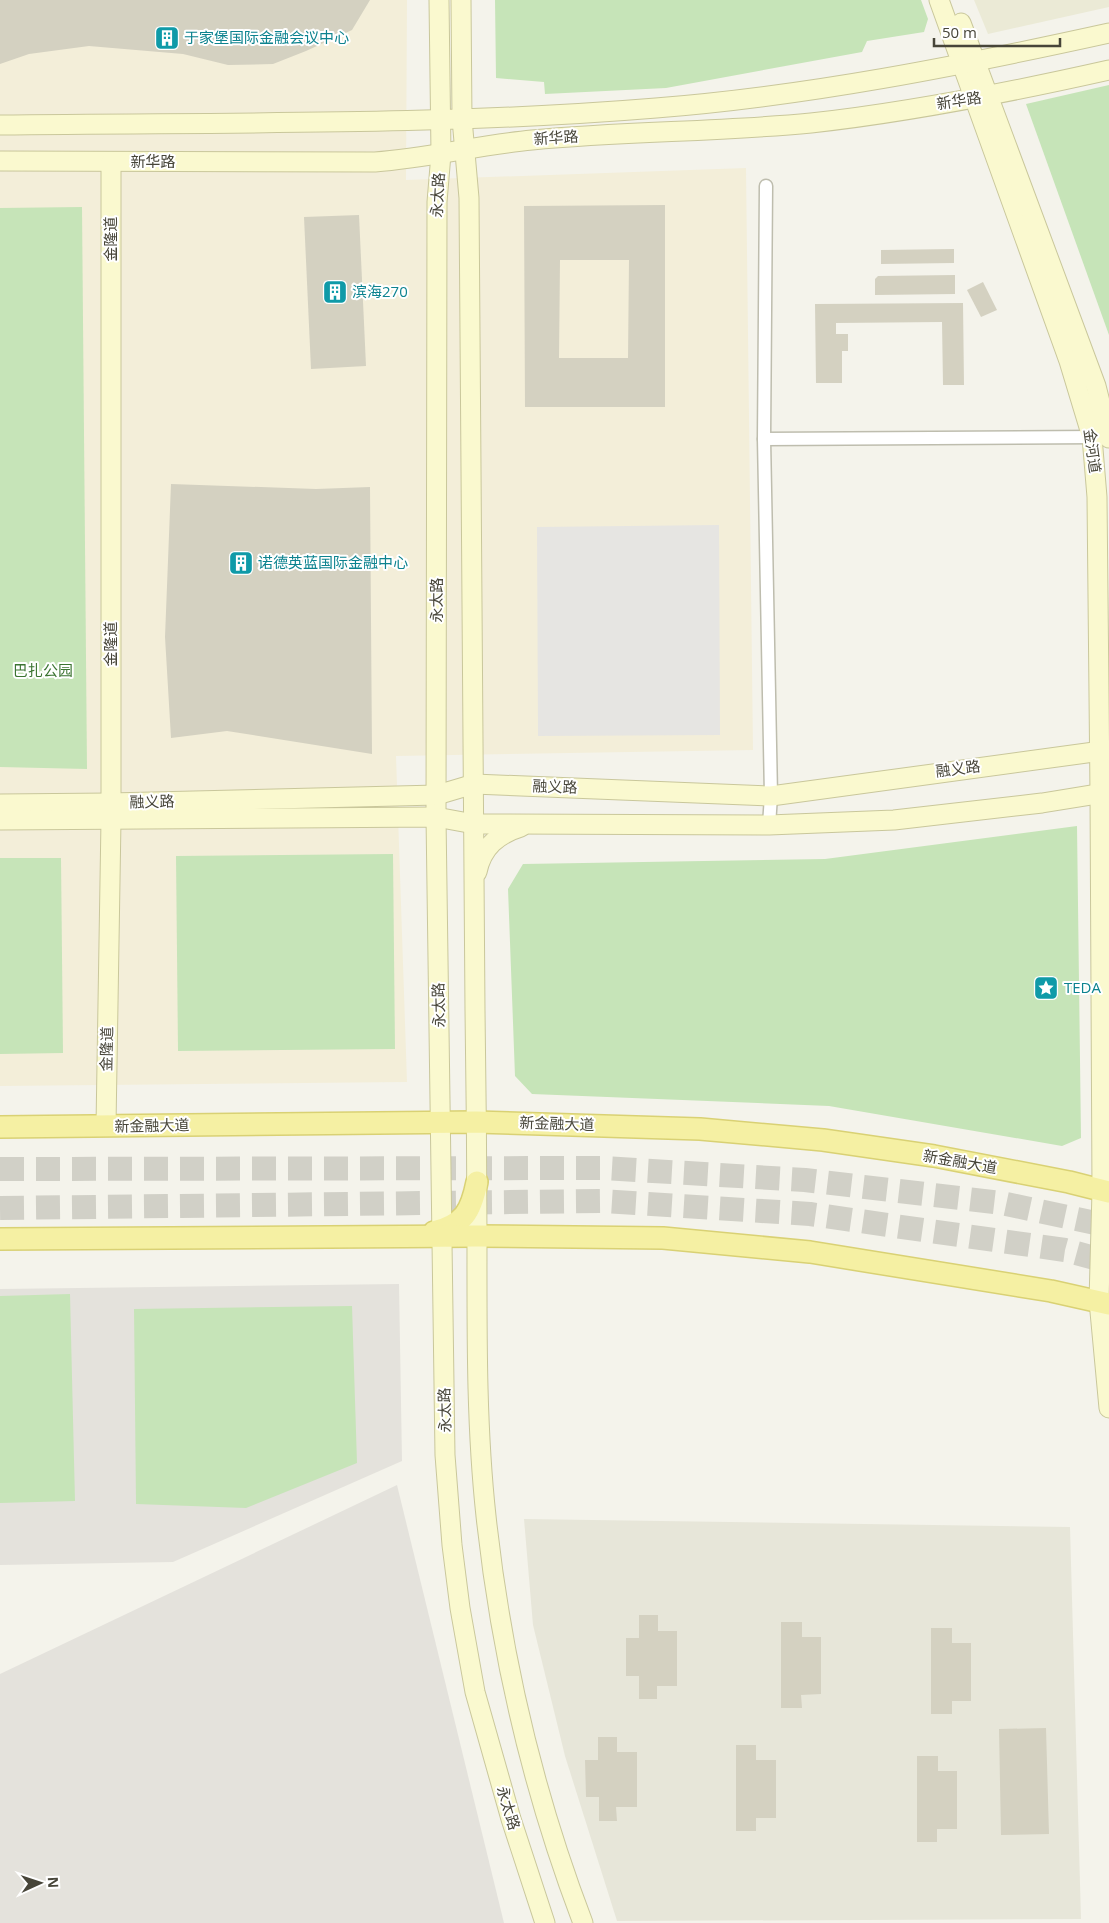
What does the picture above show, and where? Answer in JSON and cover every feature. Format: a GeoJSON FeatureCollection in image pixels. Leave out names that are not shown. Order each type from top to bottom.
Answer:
{"type":"FeatureCollection","features":[{"type":"Feature","properties":{"kind":"main road","name":"永太路"},"geometry":{"type":"LineString","coordinates":[[439,0],[441,154],[437,202],[436,817],[445,1455],[452,1545],[459,1599],[476,1692],[490,1749],[525,1863],[546,1923]]}},
{"type":"Feature","properties":{"kind":"main road","name":"永太路"},"geometry":{"type":"LineString","coordinates":[[461,0],[462,119],[469,198],[477,1380],[486,1513],[496,1591],[523,1735],[558,1855],[583,1923]]}},
{"type":"Feature","properties":{"kind":"main road","name":"金河道"},"geometry":{"type":"LineString","coordinates":[[939,0],[969,62],[1096,386],[1103,437],[1097,497],[1099,707],[1106,749],[1104,793],[1106,1192],[1104,1303],[1109,1408]]}},
{"type":"Feature","properties":{"kind":"main road","name":"金河道"},"geometry":{"type":"LineString","coordinates":[[953,0],[969,62]]}},
{"type":"Feature","properties":{"kind":"main road","name":"新华路"},"geometry":{"type":"LineString","coordinates":[[0,125],[441,120],[655,108],[829,88],[1109,33]]}},
{"type":"Feature","properties":{"kind":"main road","name":"新华路"},"geometry":{"type":"LineString","coordinates":[[0,161],[375,162],[412,159],[465,148],[532,140],[810,123],[982,97],[1109,70]]}},
{"type":"Feature","properties":{"kind":"main road","name":"金河道"},"geometry":{"type":"LineString","coordinates":[[982,97],[991,145],[1075,380],[1103,437]]}},
{"type":"Feature","properties":{"kind":"main road"},"geometry":{"type":"LineString","coordinates":[[924,106],[951,109],[967,115],[976,122],[991,145]]}},
{"type":"Feature","properties":{"kind":"main road","name":"金隆道"},"geometry":{"type":"LineString","coordinates":[[106,1126],[111,812],[111,162]]}},
{"type":"Feature","properties":{"kind":"main road","name":"融义路"},"geometry":{"type":"LineString","coordinates":[[0,820],[111,812],[437,795],[474,784],[771,796],[1106,749]]}},
{"type":"Feature","properties":{"kind":"main road","name":"融义路"},"geometry":{"type":"LineString","coordinates":[[0,804],[111,812],[436,817],[474,824],[769,825],[894,820],[1042,803],[1104,793]]}},
{"type":"Feature","properties":{"kind":"main road"},"geometry":{"type":"LineString","coordinates":[[474,886],[480,859],[497,837],[509,830],[532,823]]}},
{"type":"Feature","properties":{"kind":"main road","name":"新金融大道"},"geometry":{"type":"LineString","coordinates":[[0,1126],[476,1122],[700,1129],[823,1140],[944,1158],[1069,1182],[1106,1192]]}},
{"type":"Feature","properties":{"kind":"main road"},"geometry":{"type":"LineString","coordinates":[[443,1233],[465,1216],[471,1207],[477,1182]]}},
{"type":"Feature","properties":{"kind":"main road"},"geometry":{"type":"LineString","coordinates":[[0,1239],[419,1236],[443,1233],[477,1236],[662,1238],[810,1252],[1051,1291],[1104,1303]]}},
{"type":"Feature","properties":{"kind":"street"},"geometry":{"type":"LineString","coordinates":[[766,186],[764,440],[771,796],[769,825]]}},
{"type":"Feature","properties":{"kind":"street"},"geometry":{"type":"LineString","coordinates":[[764,440],[1103,437]]}},
{"type":"Feature","properties":{"kind":"shaded area"},"geometry":{"type":"Polygon","coordinates":[[[0,0],[407,0],[406,180],[746,168],[753,750],[396,756],[407,1082],[0,1086],[0,0]]]}},
{"type":"Feature","properties":{"kind":"shaded area"},"geometry":{"type":"Polygon","coordinates":[[[974,0],[1109,0],[1109,7],[988,34],[974,0]]]}},
{"type":"Feature","properties":{"kind":"shaded area"},"geometry":{"type":"Polygon","coordinates":[[[719,525],[720,735],[538,736],[537,527],[719,525]]]}},
{"type":"Feature","properties":{"kind":"shaded area"},"geometry":{"type":"Polygon","coordinates":[[[399,1284],[402,1461],[173,1562],[0,1565],[0,1289],[399,1284]]]}},
{"type":"Feature","properties":{"kind":"shaded area"},"geometry":{"type":"Polygon","coordinates":[[[397,1485],[504,1923],[0,1923],[0,1674],[397,1485]]]}},
{"type":"Feature","properties":{"kind":"shaded area"},"geometry":{"type":"Polygon","coordinates":[[[524,1519],[1070,1527],[1081,1919],[617,1921],[565,1756],[533,1625],[524,1519]]]}},
{"type":"Feature","properties":{"kind":"green space"},"geometry":{"type":"Polygon","coordinates":[[[495,0],[921,0],[928,19],[924,32],[867,41],[862,52],[666,88],[545,94],[544,82],[496,78],[495,0]]]}},
{"type":"Feature","properties":{"kind":"green space"},"geometry":{"type":"Polygon","coordinates":[[[1109,85],[1109,335],[1026,104],[1109,85]]]}},
{"type":"Feature","properties":{"kind":"green space","name":"巴扎公园"},"geometry":{"type":"Polygon","coordinates":[[[82,207],[87,769],[0,767],[0,208],[82,207]]]}},
{"type":"Feature","properties":{"kind":"green space"},"geometry":{"type":"Polygon","coordinates":[[[1077,826],[1081,1138],[1062,1146],[829,1106],[532,1094],[515,1076],[508,889],[523,864],[825,859],[1077,826]]]}},
{"type":"Feature","properties":{"kind":"green space"},"geometry":{"type":"Polygon","coordinates":[[[393,854],[395,1049],[178,1051],[176,856],[393,854]]]}},
{"type":"Feature","properties":{"kind":"green space"},"geometry":{"type":"Polygon","coordinates":[[[0,858],[61,858],[63,1053],[0,1054],[0,858]]]}},
{"type":"Feature","properties":{"kind":"green space"},"geometry":{"type":"Polygon","coordinates":[[[70,1294],[75,1501],[0,1503],[0,1296],[70,1294]]]}},
{"type":"Feature","properties":{"kind":"green space"},"geometry":{"type":"Polygon","coordinates":[[[352,1306],[357,1463],[246,1508],[136,1504],[134,1309],[352,1306]]]}},
{"type":"Feature","properties":{"kind":"building","name":"于家堡国际金融会议中心"},"geometry":{"type":"Polygon","coordinates":[[[0,0],[370,0],[352,30],[273,64],[228,65],[183,54],[89,46],[29,54],[0,64],[0,0]]]}},
{"type":"Feature","properties":{"kind":"building"},"geometry":{"type":"Polygon","coordinates":[[[665,205],[665,407],[525,407],[524,206],[665,205]],[[560,260],[559,358],[628,358],[629,260],[560,260]]]}},
{"type":"Feature","properties":{"kind":"building","name":"滨海270"},"geometry":{"type":"Polygon","coordinates":[[[359,215],[366,366],[311,369],[304,217],[359,215]]]}},
{"type":"Feature","properties":{"kind":"building"},"geometry":{"type":"Polygon","coordinates":[[[954,249],[954,263],[881,264],[881,250],[954,249]]]}},
{"type":"Feature","properties":{"kind":"building"},"geometry":{"type":"Polygon","coordinates":[[[955,275],[955,294],[875,295],[875,279],[878,276],[955,275]]]}},
{"type":"Feature","properties":{"kind":"building"},"geometry":{"type":"Polygon","coordinates":[[[983,282],[997,310],[981,317],[967,290],[983,282]]]}},
{"type":"Feature","properties":{"kind":"building"},"geometry":{"type":"Polygon","coordinates":[[[963,303],[964,385],[943,385],[942,322],[836,323],[836,334],[848,334],[848,351],[842,351],[842,383],[816,383],[815,304],[963,303]]]}},
{"type":"Feature","properties":{"kind":"building"},"geometry":{"type":"Polygon","coordinates":[[[171,484],[316,489],[370,487],[372,754],[227,731],[171,738],[165,637],[171,484]]]}},
{"type":"Feature","properties":{"kind":"building"},"geometry":{"type":"Polygon","coordinates":[[[639,1615],[658,1615],[658,1631],[677,1631],[677,1686],[657,1686],[657,1699],[639,1699],[639,1676],[626,1676],[626,1638],[639,1638],[639,1615]]]}},
{"type":"Feature","properties":{"kind":"building"},"geometry":{"type":"Polygon","coordinates":[[[781,1622],[802,1622],[802,1637],[821,1637],[821,1694],[801,1695],[802,1708],[781,1708],[781,1622]]]}},
{"type":"Feature","properties":{"kind":"building"},"geometry":{"type":"Polygon","coordinates":[[[931,1628],[952,1628],[952,1643],[971,1643],[971,1701],[952,1701],[952,1714],[931,1714],[931,1628]]]}},
{"type":"Feature","properties":{"kind":"building"},"geometry":{"type":"Polygon","coordinates":[[[1046,1728],[1049,1834],[1001,1835],[999,1729],[1046,1728]]]}},
{"type":"Feature","properties":{"kind":"building"},"geometry":{"type":"Polygon","coordinates":[[[598,1737],[617,1737],[617,1752],[637,1752],[637,1807],[616,1807],[617,1821],[599,1821],[599,1797],[586,1797],[585,1760],[598,1760],[598,1737]]]}},
{"type":"Feature","properties":{"kind":"building"},"geometry":{"type":"Polygon","coordinates":[[[736,1745],[756,1745],[756,1760],[776,1760],[776,1818],[756,1818],[756,1831],[736,1831],[736,1745]]]}},
{"type":"Feature","properties":{"kind":"building"},"geometry":{"type":"Polygon","coordinates":[[[917,1756],[938,1756],[938,1771],[957,1771],[957,1829],[937,1829],[937,1842],[917,1842],[917,1756]]]}},
{"type":"Feature","properties":{"kind":"tunnel"},"geometry":{"type":"LineString","coordinates":[[0,1169],[602,1168],[805,1180],[1002,1203],[1109,1226]]}},
{"type":"Feature","properties":{"kind":"tunnel"},"geometry":{"type":"LineString","coordinates":[[0,1208],[602,1201],[810,1214],[1065,1250],[1109,1262]]}},
{"type":"Feature","properties":{"kind":"place","name":"于家堡国际金融会议中心"},"geometry":{"type":"Point","coordinates":[167,38]}},
{"type":"Feature","properties":{"kind":"place","name":"滨海270"},"geometry":{"type":"Point","coordinates":[335,292]}},
{"type":"Feature","properties":{"kind":"place","name":"诺德英蓝国际金融中心"},"geometry":{"type":"Point","coordinates":[241,563]}},
{"type":"Feature","properties":{"kind":"place","name":"TEDA"},"geometry":{"type":"Point","coordinates":[1046,988]}}]}
